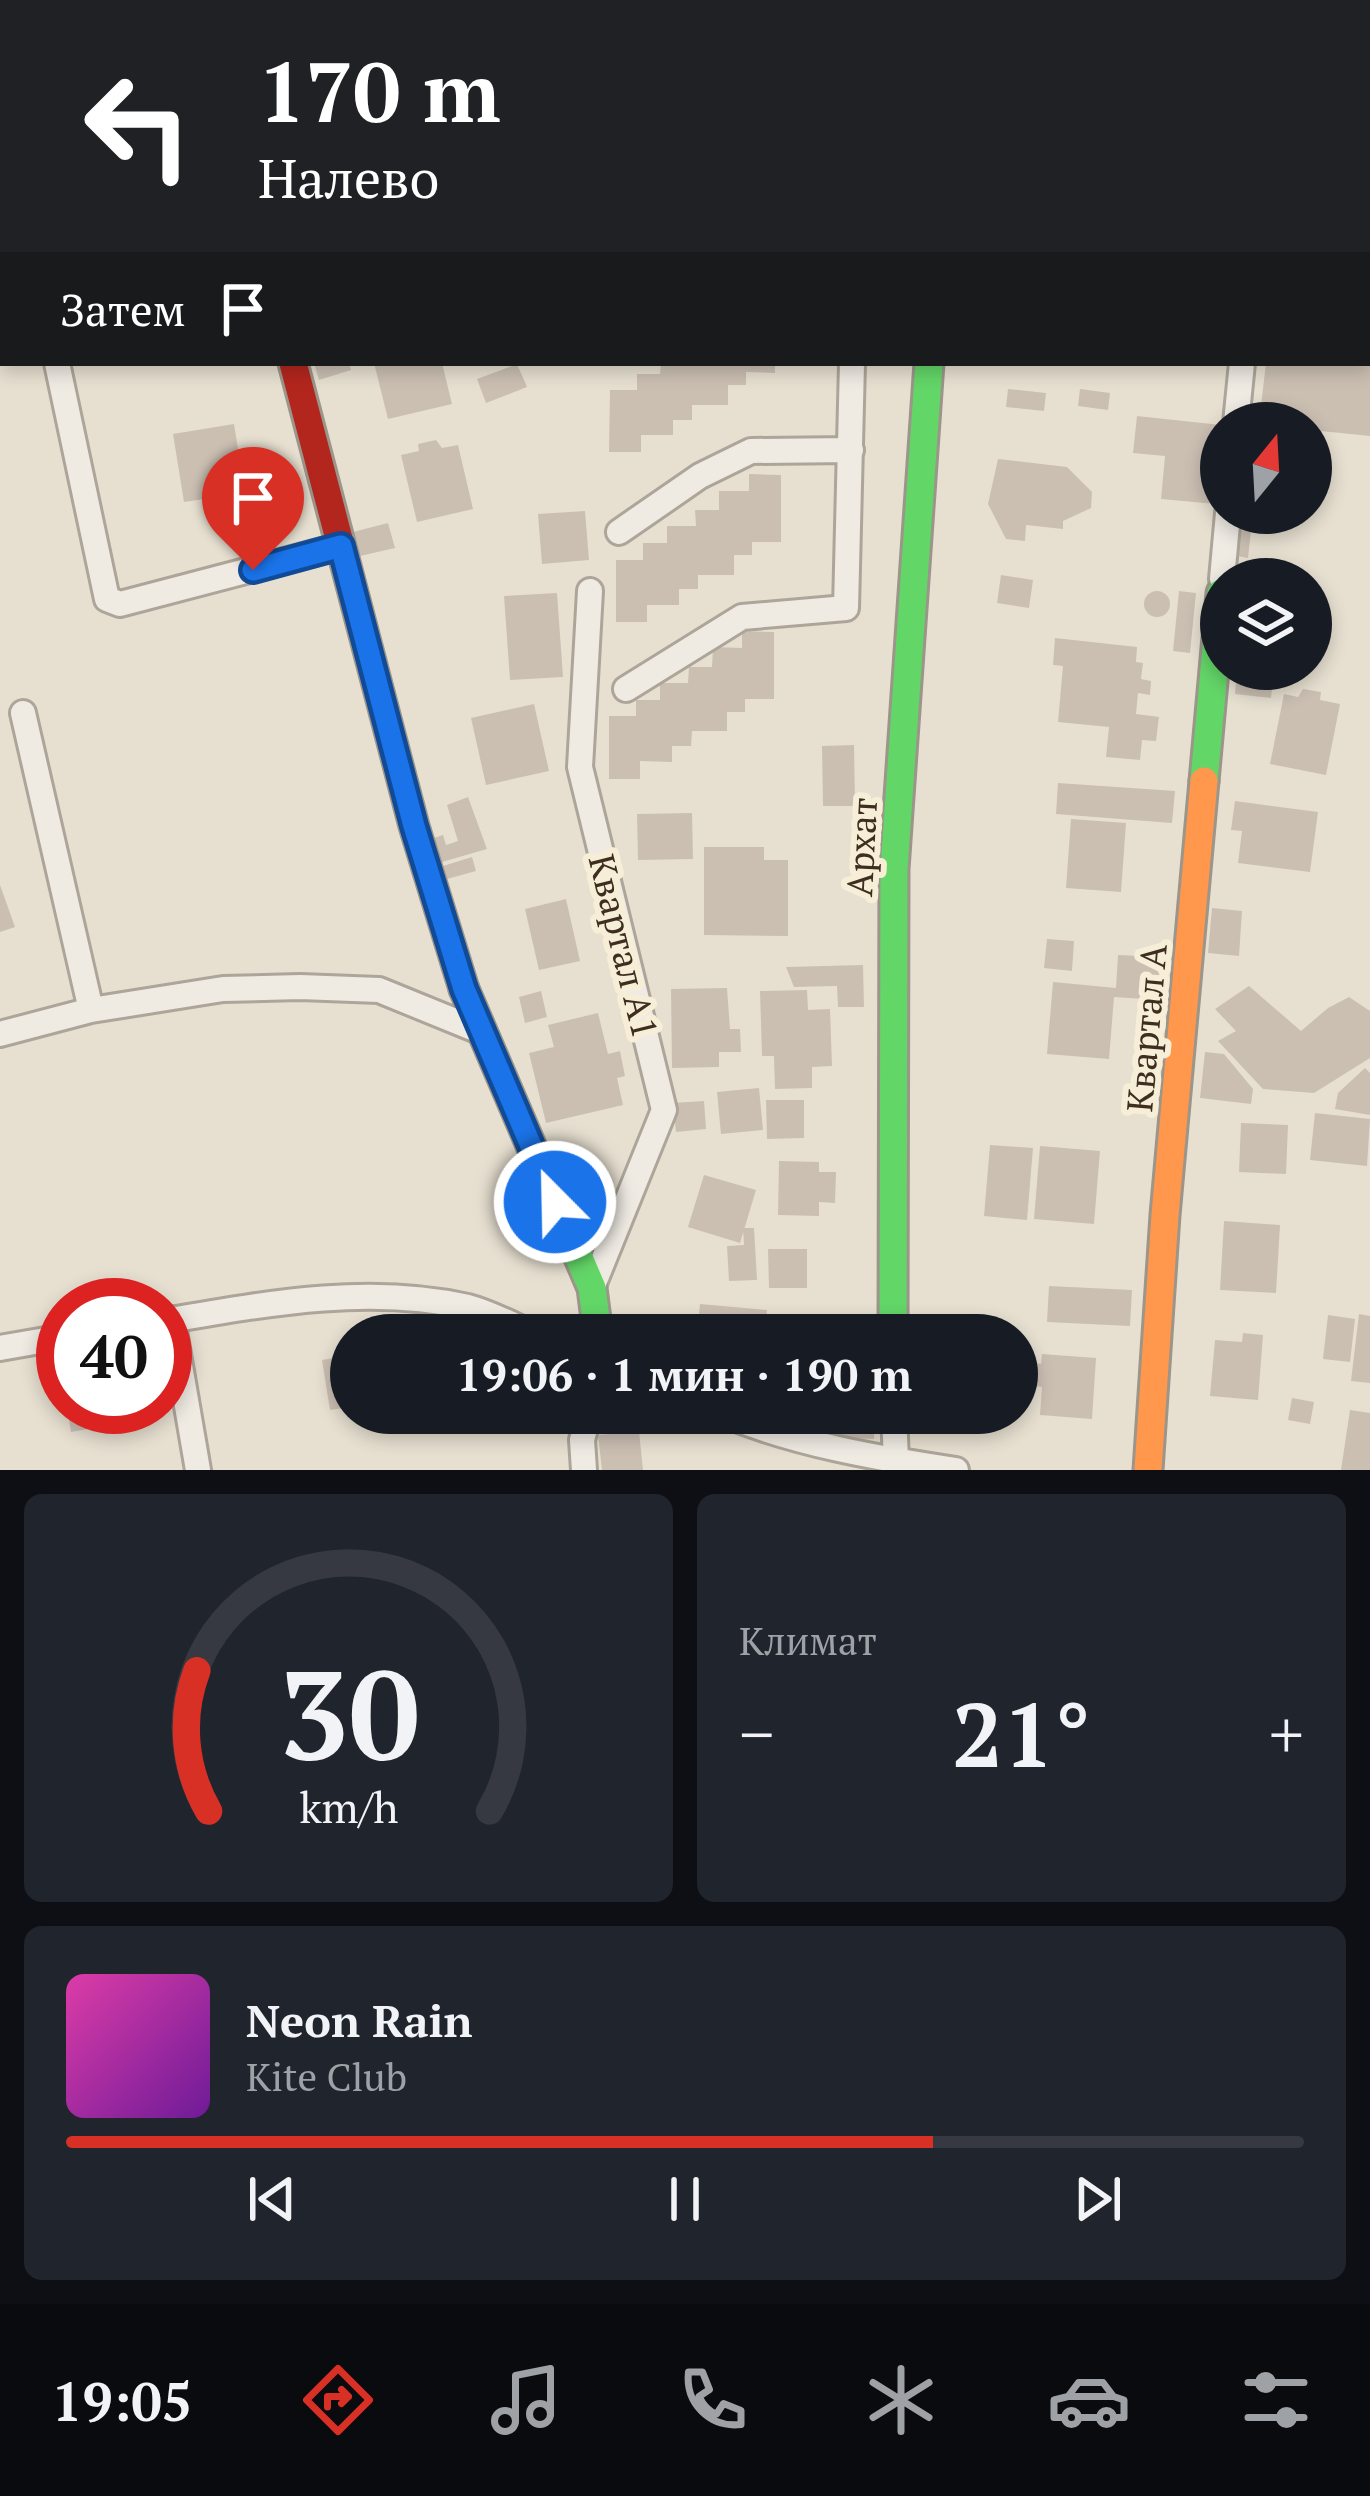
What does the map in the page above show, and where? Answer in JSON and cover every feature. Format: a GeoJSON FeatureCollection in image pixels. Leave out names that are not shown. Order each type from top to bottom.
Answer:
{"type":"FeatureCollection","features":[{"type":"Feature","properties":{"kind":"street"},"geometry":{"type":"LineString","coordinates":[[59,366],[107,599],[120,604],[341,546]]}},
{"type":"Feature","properties":{"kind":"street"},"geometry":{"type":"LineString","coordinates":[[294,366],[414,826],[464,989],[592,1288],[595,1314]]}},
{"type":"Feature","properties":{"kind":"street"},"geometry":{"type":"LineString","coordinates":[[626,689],[742,617],[846,608],[852,366]]}},
{"type":"Feature","properties":{"kind":"street","name":"Архат"},"geometry":{"type":"LineString","coordinates":[[893,1314],[894,869],[929,366]]}},
{"type":"Feature","properties":{"kind":"street"},"geometry":{"type":"LineString","coordinates":[[1238,402],[1241,366]]}},
{"type":"Feature","properties":{"kind":"street"},"geometry":{"type":"LineString","coordinates":[[619,532],[700,476],[751,451],[851,450]]}},
{"type":"Feature","properties":{"kind":"street","name":"Квартал А1"},"geometry":{"type":"LineString","coordinates":[[590,591],[580,767],[664,1110],[592,1288]]}},
{"type":"Feature","properties":{"kind":"street","name":"Квартал А"},"geometry":{"type":"LineString","coordinates":[[1148,1470],[1212,690]]}},
{"type":"Feature","properties":{"kind":"street"},"geometry":{"type":"LineString","coordinates":[[22,712],[92,1010]]}},
{"type":"Feature","properties":{"kind":"street"},"geometry":{"type":"LineString","coordinates":[[0,1034],[92,1010],[223,989],[300,987],[379,990],[482,1031]]}},
{"type":"Feature","properties":{"kind":"street"},"geometry":{"type":"LineString","coordinates":[[192,1316],[288,1300],[404,1296],[486,1314]]}},
{"type":"Feature","properties":{"kind":"street"},"geometry":{"type":"LineString","coordinates":[[0,1348],[36,1342]]}},
{"type":"Feature","properties":{"kind":"street"},"geometry":{"type":"LineString","coordinates":[[191,1434],[198,1470]]}},
{"type":"Feature","properties":{"kind":"street"},"geometry":{"type":"LineString","coordinates":[[584,1434],[584,1470]]}},
{"type":"Feature","properties":{"kind":"street"},"geometry":{"type":"LineString","coordinates":[[776,1434],[956,1470]]}},
{"type":"Feature","properties":{"kind":"street"},"geometry":{"type":"LineString","coordinates":[[895,1434],[896,1461]]}},
{"type":"Feature","properties":{"kind":"building"},"geometry":{"type":"Polygon","coordinates":[[[315,366],[350,366],[351,370],[319,380],[315,366]]]}},
{"type":"Feature","properties":{"kind":"building"},"geometry":{"type":"Polygon","coordinates":[[[375,366],[443,366],[452,404],[388,419],[375,366]]]}},
{"type":"Feature","properties":{"kind":"building"},"geometry":{"type":"Polygon","coordinates":[[[518,366],[527,387],[486,403],[477,379],[518,366]]]}},
{"type":"Feature","properties":{"kind":"building"},"geometry":{"type":"Polygon","coordinates":[[[661,366],[775,366],[775,373],[746,372],[746,385],[728,385],[728,405],[692,405],[692,420],[673,420],[673,435],[641,435],[641,452],[609,452],[610,390],[637,390],[637,374],[660,374],[661,366]]]}},
{"type":"Feature","properties":{"kind":"building"},"geometry":{"type":"Polygon","coordinates":[[[1266,366],[1370,366],[1370,436],[1332,432],[1332,402],[1261,402],[1266,366]]]}},
{"type":"Feature","properties":{"kind":"building"},"geometry":{"type":"Polygon","coordinates":[[[1008,389],[1046,393],[1044,411],[1006,407],[1008,389]]]}},
{"type":"Feature","properties":{"kind":"building"},"geometry":{"type":"Polygon","coordinates":[[[1080,389],[1110,393],[1108,410],[1078,406],[1080,389]]]}},
{"type":"Feature","properties":{"kind":"building"},"geometry":{"type":"Polygon","coordinates":[[[1137,416],[1200,423],[1200,503],[1161,499],[1165,456],[1133,453],[1137,416]]]}},
{"type":"Feature","properties":{"kind":"building"},"geometry":{"type":"Polygon","coordinates":[[[234,424],[245,493],[184,502],[173,434],[234,424]]]}},
{"type":"Feature","properties":{"kind":"building"},"geometry":{"type":"Polygon","coordinates":[[[436,440],[442,448],[458,445],[473,509],[417,522],[401,455],[436,440]]]}},
{"type":"Feature","properties":{"kind":"building"},"geometry":{"type":"Polygon","coordinates":[[[998,459],[1067,467],[1092,492],[1091,508],[1063,521],[1063,529],[1026,525],[1025,541],[1006,539],[988,504],[998,459]]]}},
{"type":"Feature","properties":{"kind":"building"},"geometry":{"type":"Polygon","coordinates":[[[749,474],[781,475],[781,542],[752,542],[752,555],[734,555],[734,575],[698,575],[698,589],[679,589],[679,605],[647,605],[647,622],[616,622],[616,560],[643,560],[643,543],[667,543],[667,526],[696,526],[695,510],[719,510],[719,491],[749,491],[749,474]]]}},
{"type":"Feature","properties":{"kind":"building"},"geometry":{"type":"Polygon","coordinates":[[[585,511],[589,560],[542,564],[538,514],[585,511]]]}},
{"type":"Feature","properties":{"kind":"building"},"geometry":{"type":"Polygon","coordinates":[[[388,523],[395,548],[360,556],[353,532],[388,523]]]}},
{"type":"Feature","properties":{"kind":"building"},"geometry":{"type":"Polygon","coordinates":[[[1240,534],[1251,534],[1248,558],[1237,556],[1240,534]]]}},
{"type":"Feature","properties":{"kind":"building"},"geometry":{"type":"Polygon","coordinates":[[[1001,575],[1033,580],[1029,608],[997,603],[1001,575]]]}},
{"type":"Feature","properties":{"kind":"building"},"geometry":{"type":"Polygon","coordinates":[[[1157,591],[1170,604],[1157,617],[1144,604],[1157,591]]]}},
{"type":"Feature","properties":{"kind":"building"},"geometry":{"type":"Polygon","coordinates":[[[1179,591],[1196,593],[1190,653],[1173,651],[1179,591]]]}},
{"type":"Feature","properties":{"kind":"building"},"geometry":{"type":"Polygon","coordinates":[[[557,593],[563,677],[510,680],[504,596],[557,593]]]}},
{"type":"Feature","properties":{"kind":"building"},"geometry":{"type":"Polygon","coordinates":[[[742,631],[774,632],[774,699],[745,699],[745,712],[727,712],[727,731],[692,731],[691,746],[672,746],[672,762],[640,761],[640,779],[609,779],[609,716],[636,716],[636,700],[660,700],[660,683],[688,683],[689,667],[712,667],[713,647],[742,648],[742,631]]]}},
{"type":"Feature","properties":{"kind":"building"},"geometry":{"type":"Polygon","coordinates":[[[1055,638],[1137,647],[1136,662],[1143,663],[1141,679],[1151,681],[1150,695],[1138,693],[1136,714],[1159,717],[1156,741],[1142,740],[1140,760],[1106,757],[1109,727],[1058,722],[1063,666],[1053,665],[1055,638]]]}},
{"type":"Feature","properties":{"kind":"building"},"geometry":{"type":"Polygon","coordinates":[[[1235,690],[1272,690],[1271,698],[1235,694],[1235,690]]]}},
{"type":"Feature","properties":{"kind":"building"},"geometry":{"type":"Polygon","coordinates":[[[1302,690],[1321,692],[1320,700],[1340,704],[1326,775],[1270,764],[1284,694],[1298,697],[1302,690]]]}},
{"type":"Feature","properties":{"kind":"building"},"geometry":{"type":"Polygon","coordinates":[[[534,704],[549,771],[486,785],[471,718],[534,704]]]}},
{"type":"Feature","properties":{"kind":"building"},"geometry":{"type":"Polygon","coordinates":[[[854,745],[855,806],[823,806],[822,746],[854,745]]]}},
{"type":"Feature","properties":{"kind":"building"},"geometry":{"type":"Polygon","coordinates":[[[1058,783],[1175,791],[1172,823],[1056,814],[1058,783]]]}},
{"type":"Feature","properties":{"kind":"building"},"geometry":{"type":"Polygon","coordinates":[[[468,797],[487,849],[442,862],[434,838],[443,835],[446,845],[458,841],[447,805],[468,797]]]}},
{"type":"Feature","properties":{"kind":"building"},"geometry":{"type":"Polygon","coordinates":[[[1235,801],[1318,812],[1310,872],[1238,863],[1242,831],[1231,830],[1235,801]]]}},
{"type":"Feature","properties":{"kind":"building"},"geometry":{"type":"Polygon","coordinates":[[[692,813],[693,859],[638,860],[637,814],[692,813]]]}},
{"type":"Feature","properties":{"kind":"building"},"geometry":{"type":"Polygon","coordinates":[[[1071,819],[1126,823],[1121,892],[1066,888],[1071,819]]]}},
{"type":"Feature","properties":{"kind":"building"},"geometry":{"type":"Polygon","coordinates":[[[704,847],[764,847],[764,860],[788,860],[788,936],[704,935],[704,847]]]}},
{"type":"Feature","properties":{"kind":"building"},"geometry":{"type":"Polygon","coordinates":[[[472,857],[476,871],[447,879],[443,866],[472,857]]]}},
{"type":"Feature","properties":{"kind":"building"},"geometry":{"type":"Polygon","coordinates":[[[0,885],[15,927],[0,932],[0,885]]]}},
{"type":"Feature","properties":{"kind":"building"},"geometry":{"type":"Polygon","coordinates":[[[566,899],[580,961],[539,970],[525,909],[566,899]]]}},
{"type":"Feature","properties":{"kind":"building"},"geometry":{"type":"Polygon","coordinates":[[[1212,908],[1242,911],[1239,956],[1208,953],[1212,908]]]}},
{"type":"Feature","properties":{"kind":"building"},"geometry":{"type":"Polygon","coordinates":[[[1047,939],[1074,941],[1072,971],[1044,968],[1047,939]]]}},
{"type":"Feature","properties":{"kind":"building"},"geometry":{"type":"Polygon","coordinates":[[[1118,955],[1162,957],[1159,1000],[1114,997],[1109,1059],[1047,1054],[1053,982],[1116,988],[1118,955]]]}},
{"type":"Feature","properties":{"kind":"building"},"geometry":{"type":"Polygon","coordinates":[[[863,965],[864,1007],[838,1007],[837,986],[794,987],[786,967],[863,965]]]}},
{"type":"Feature","properties":{"kind":"building"},"geometry":{"type":"Polygon","coordinates":[[[1249,986],[1301,1031],[1349,997],[1370,1011],[1370,1058],[1314,1093],[1263,1089],[1218,1041],[1236,1031],[1215,1009],[1249,986]]]}},
{"type":"Feature","properties":{"kind":"building"},"geometry":{"type":"Polygon","coordinates":[[[727,988],[730,1029],[740,1029],[741,1052],[719,1052],[719,1067],[672,1068],[671,989],[727,988]]]}},
{"type":"Feature","properties":{"kind":"building"},"geometry":{"type":"Polygon","coordinates":[[[807,990],[808,1010],[830,1009],[832,1066],[812,1067],[812,1088],[775,1089],[774,1056],[762,1056],[760,991],[807,990]]]}},
{"type":"Feature","properties":{"kind":"building"},"geometry":{"type":"Polygon","coordinates":[[[541,991],[547,1017],[525,1023],[519,997],[541,991]]]}},
{"type":"Feature","properties":{"kind":"building"},"geometry":{"type":"Polygon","coordinates":[[[598,1013],[608,1054],[620,1051],[625,1076],[617,1078],[623,1105],[546,1123],[529,1053],[554,1047],[548,1025],[598,1013]]]}},
{"type":"Feature","properties":{"kind":"building"},"geometry":{"type":"Polygon","coordinates":[[[1205,1052],[1224,1054],[1253,1089],[1251,1104],[1200,1098],[1205,1052]]]}},
{"type":"Feature","properties":{"kind":"building"},"geometry":{"type":"Polygon","coordinates":[[[1365,1068],[1370,1073],[1370,1115],[1335,1109],[1338,1093],[1365,1068]]]}},
{"type":"Feature","properties":{"kind":"building"},"geometry":{"type":"Polygon","coordinates":[[[759,1088],[763,1130],[721,1134],[717,1092],[759,1088]]]}},
{"type":"Feature","properties":{"kind":"building"},"geometry":{"type":"Polygon","coordinates":[[[766,1100],[804,1100],[804,1138],[767,1139],[766,1100]]]}},
{"type":"Feature","properties":{"kind":"building"},"geometry":{"type":"Polygon","coordinates":[[[704,1101],[706,1129],[676,1132],[673,1103],[704,1101]]]}},
{"type":"Feature","properties":{"kind":"building"},"geometry":{"type":"Polygon","coordinates":[[[1315,1113],[1370,1119],[1367,1166],[1310,1160],[1315,1113]]]}},
{"type":"Feature","properties":{"kind":"building"},"geometry":{"type":"Polygon","coordinates":[[[1241,1123],[1288,1125],[1286,1174],[1239,1172],[1241,1123]]]}},
{"type":"Feature","properties":{"kind":"building"},"geometry":{"type":"Polygon","coordinates":[[[990,1145],[1033,1148],[1027,1220],[984,1216],[990,1145]]]}},
{"type":"Feature","properties":{"kind":"building"},"geometry":{"type":"Polygon","coordinates":[[[1040,1146],[1100,1151],[1094,1224],[1034,1219],[1040,1146]]]}},
{"type":"Feature","properties":{"kind":"building"},"geometry":{"type":"Polygon","coordinates":[[[779,1161],[819,1162],[819,1172],[836,1172],[835,1203],[819,1202],[819,1216],[778,1215],[779,1161]]]}},
{"type":"Feature","properties":{"kind":"building"},"geometry":{"type":"Polygon","coordinates":[[[704,1175],[756,1190],[740,1243],[688,1227],[704,1175]]]}},
{"type":"Feature","properties":{"kind":"building"},"geometry":{"type":"Polygon","coordinates":[[[1224,1221],[1280,1225],[1276,1293],[1220,1290],[1224,1221]]]}},
{"type":"Feature","properties":{"kind":"building"},"geometry":{"type":"Polygon","coordinates":[[[743,1228],[754,1228],[757,1280],[729,1281],[727,1246],[744,1245],[743,1228]]]}},
{"type":"Feature","properties":{"kind":"building"},"geometry":{"type":"Polygon","coordinates":[[[768,1249],[807,1249],[807,1288],[769,1288],[768,1249]]]}},
{"type":"Feature","properties":{"kind":"building"},"geometry":{"type":"Polygon","coordinates":[[[1049,1286],[1132,1290],[1130,1326],[1047,1322],[1049,1286]]]}},
{"type":"Feature","properties":{"kind":"building"},"geometry":{"type":"Polygon","coordinates":[[[700,1304],[767,1310],[767,1314],[699,1314],[700,1304]]]}},
{"type":"Feature","properties":{"kind":"building"},"geometry":{"type":"Polygon","coordinates":[[[1359,1314],[1370,1316],[1370,1383],[1351,1381],[1359,1314]]]}},
{"type":"Feature","properties":{"kind":"building"},"geometry":{"type":"Polygon","coordinates":[[[1328,1315],[1355,1319],[1350,1362],[1323,1359],[1328,1315]]]}},
{"type":"Feature","properties":{"kind":"building"},"geometry":{"type":"Polygon","coordinates":[[[1243,1333],[1263,1335],[1258,1400],[1210,1396],[1215,1340],[1242,1342],[1243,1333]]]}},
{"type":"Feature","properties":{"kind":"building"},"geometry":{"type":"Polygon","coordinates":[[[1042,1354],[1096,1358],[1092,1419],[1040,1415],[1042,1354]]]}},
{"type":"Feature","properties":{"kind":"building"},"geometry":{"type":"Polygon","coordinates":[[[330,1359],[330,1410],[322,1360],[330,1359]]]}},
{"type":"Feature","properties":{"kind":"building"},"geometry":{"type":"Polygon","coordinates":[[[1292,1398],[1314,1402],[1310,1424],[1288,1420],[1292,1398]]]}},
{"type":"Feature","properties":{"kind":"building"},"geometry":{"type":"Polygon","coordinates":[[[1350,1410],[1370,1413],[1370,1470],[1341,1470],[1350,1410]]]}},
{"type":"Feature","properties":{"kind":"building"},"geometry":{"type":"Polygon","coordinates":[[[639,1434],[643,1470],[602,1470],[598,1435],[639,1434]]]}},
{"type":"Feature","properties":{"kind":"building"},"geometry":{"type":"Polygon","coordinates":[[[826,1434],[874,1434],[874,1439],[826,1434]]]}},
{"type":"Feature","properties":{"kind":"traffic: fast"},"geometry":{"type":"LineString","coordinates":[[893,1314],[894,869],[929,366]]}},
{"type":"Feature","properties":{"kind":"traffic: fast"},"geometry":{"type":"LineString","coordinates":[[1204,781],[1212,690]]}},
{"type":"Feature","properties":{"kind":"traffic: fast"},"geometry":{"type":"LineString","coordinates":[[464,989],[592,1288],[595,1314]]}},
{"type":"Feature","properties":{"kind":"traffic: slow"},"geometry":{"type":"LineString","coordinates":[[1148,1470],[1165,1215],[1204,781]]}},
{"type":"Feature","properties":{"kind":"traffic: jam"},"geometry":{"type":"LineString","coordinates":[[294,366],[414,826],[464,989]]}},
{"type":"Feature","properties":{"kind":"route"},"geometry":{"type":"LineString","coordinates":[[253,570],[341,546],[414,826],[464,989],[555,1202]]}}]}
